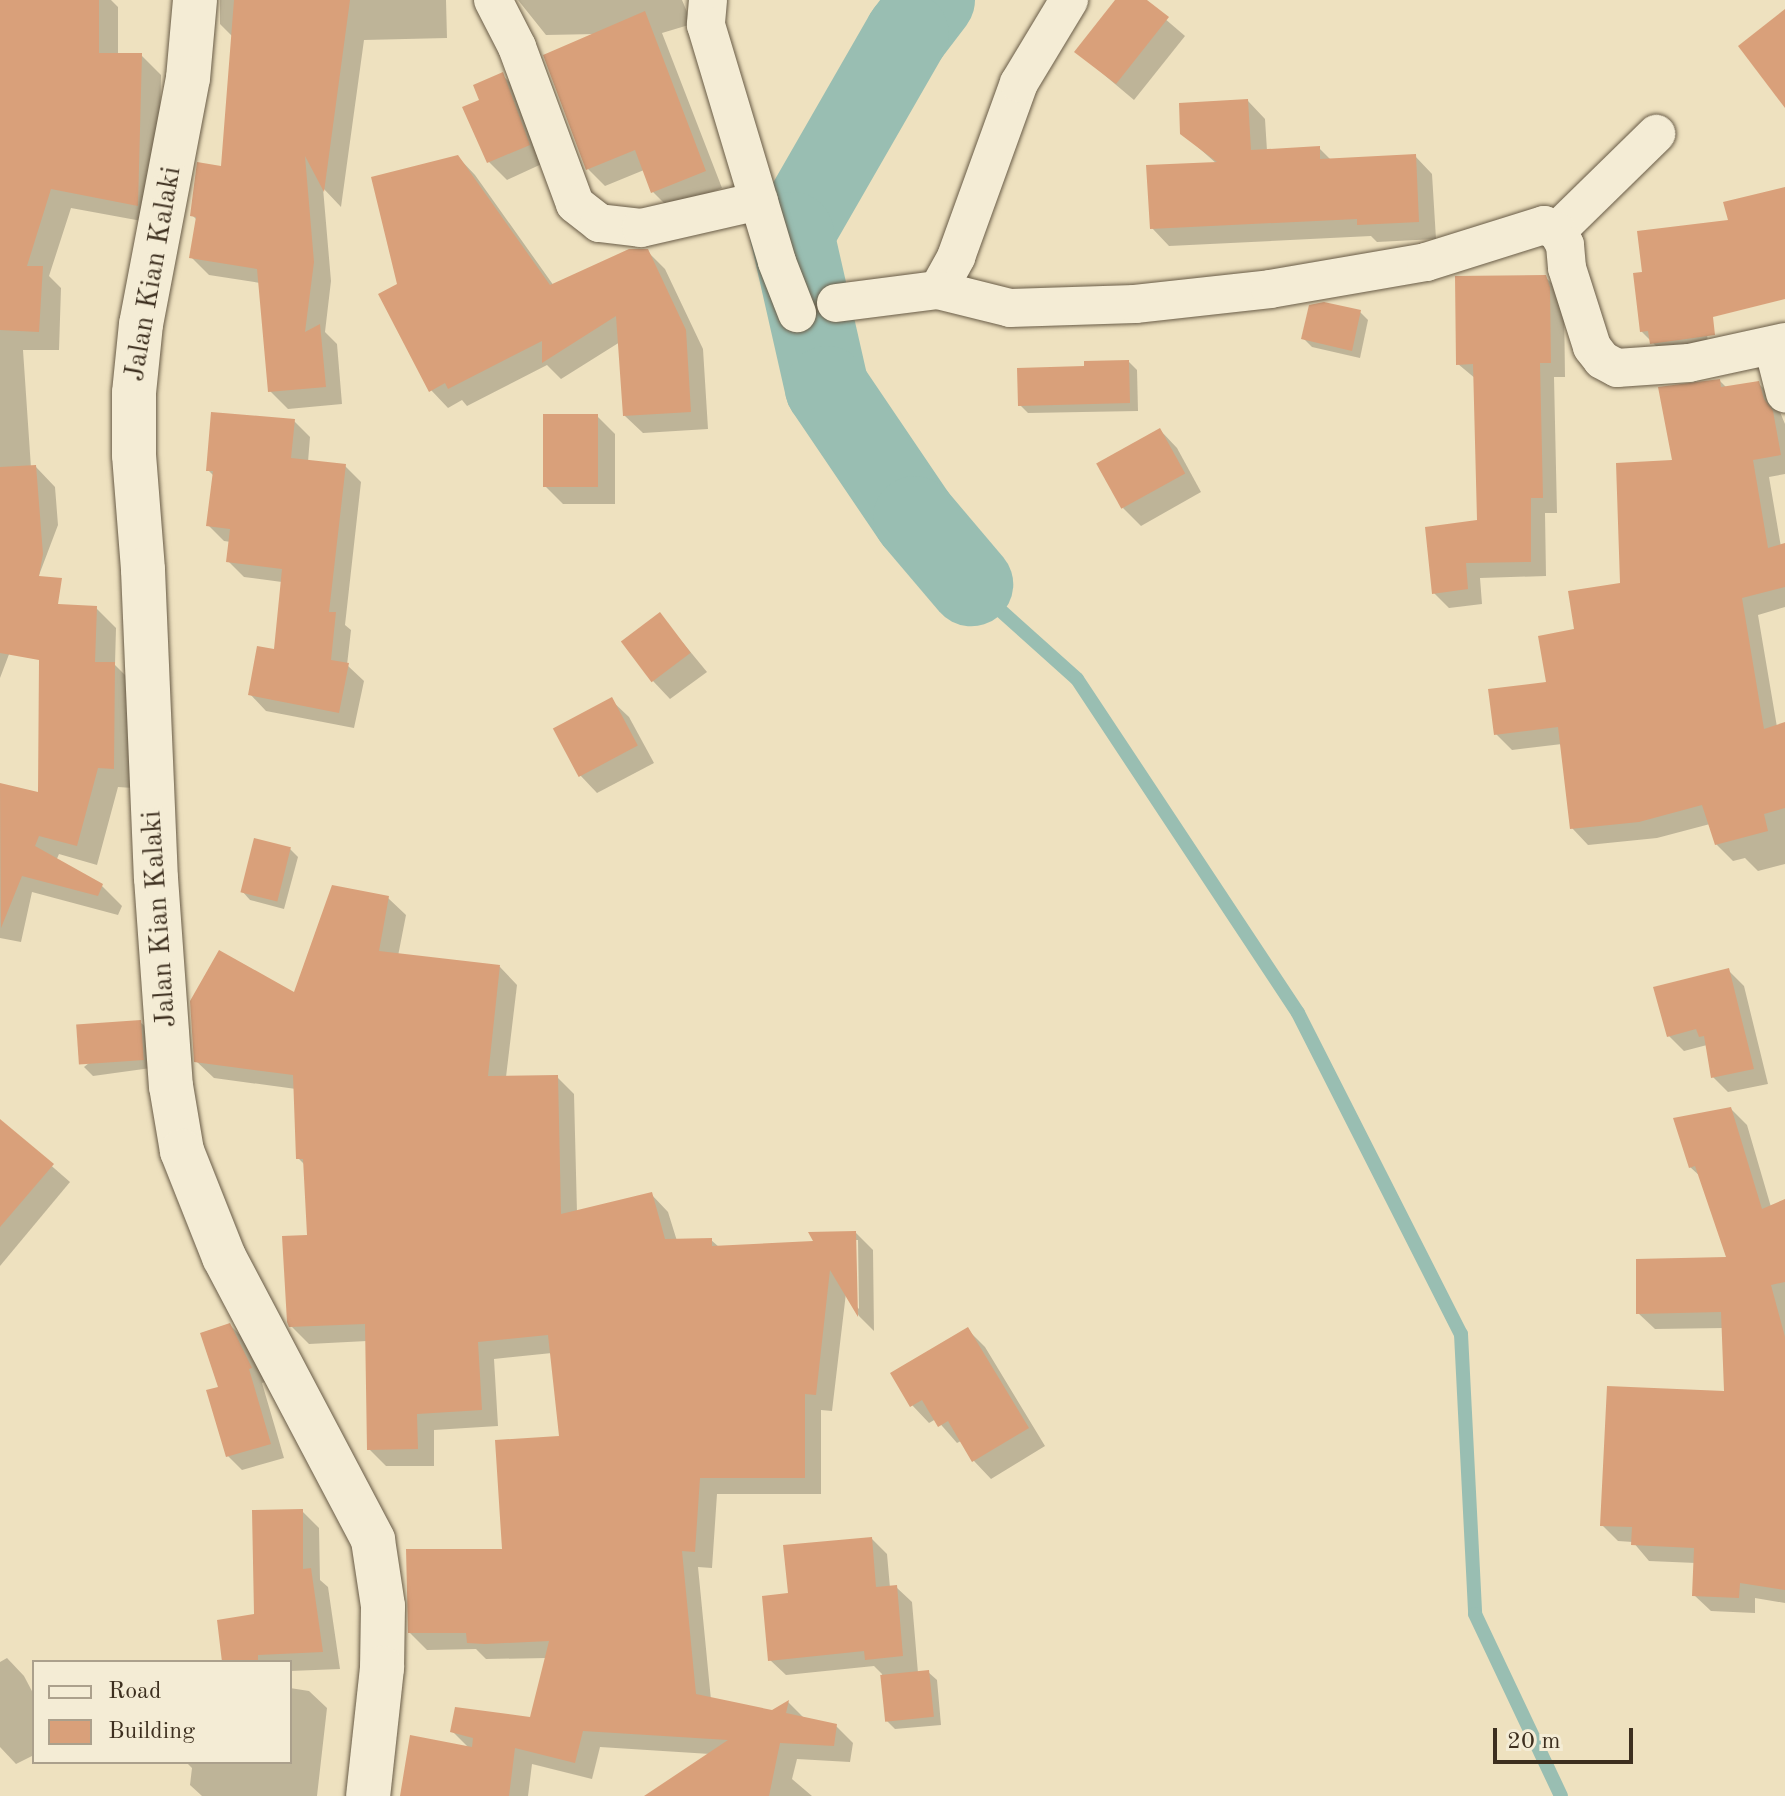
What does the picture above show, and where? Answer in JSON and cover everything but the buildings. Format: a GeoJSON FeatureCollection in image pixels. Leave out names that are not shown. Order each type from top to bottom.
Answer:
{"type":"FeatureCollection","features":[{"type":"Feature","properties":{"kind":"street","name":"Jalan Kian Kalaki"},"geometry":{"type":"LineString","coordinates":[[195,0],[188,78],[141,324],[134,393],[134,455],[143,570],[156,878],[171,1086],[182,1151],[224,1257],[373,1540],[383,1606],[382,1668],[368,1796]]}},
{"type":"Feature","properties":{"kind":"street"},"geometry":{"type":"LineString","coordinates":[[493,0],[517,47],[575,204],[587,214],[599,223],[641,228],[759,201]]}},
{"type":"Feature","properties":{"kind":"street"},"geometry":{"type":"LineString","coordinates":[[708,0],[706,25],[759,201],[797,313]]}},
{"type":"Feature","properties":{"kind":"street"},"geometry":{"type":"LineString","coordinates":[[938,290],[956,257],[1019,83],[1069,0]]}},
{"type":"Feature","properties":{"kind":"street"},"geometry":{"type":"LineString","coordinates":[[1557,231],[1656,134]]}},
{"type":"Feature","properties":{"kind":"street"},"geometry":{"type":"LineString","coordinates":[[836,303],[938,290],[1010,308],[1135,304],[1270,289],[1426,262],[1544,225],[1557,231],[1565,245],[1567,268],[1592,347],[1602,360],[1617,368],[1689,363],[1779,344],[1785,393]]}},
{"type":"Feature","properties":{"kind":"waterway"},"geometry":{"type":"LineString","coordinates":[[933,0],[907,34],[792,234],[827,388],[915,518],[971,584]]}},
{"type":"Feature","properties":{"kind":"waterway"},"geometry":{"type":"LineString","coordinates":[[971,584],[1077,679],[1298,1013],[1461,1334],[1475,1614],[1561,1796]]}}]}
